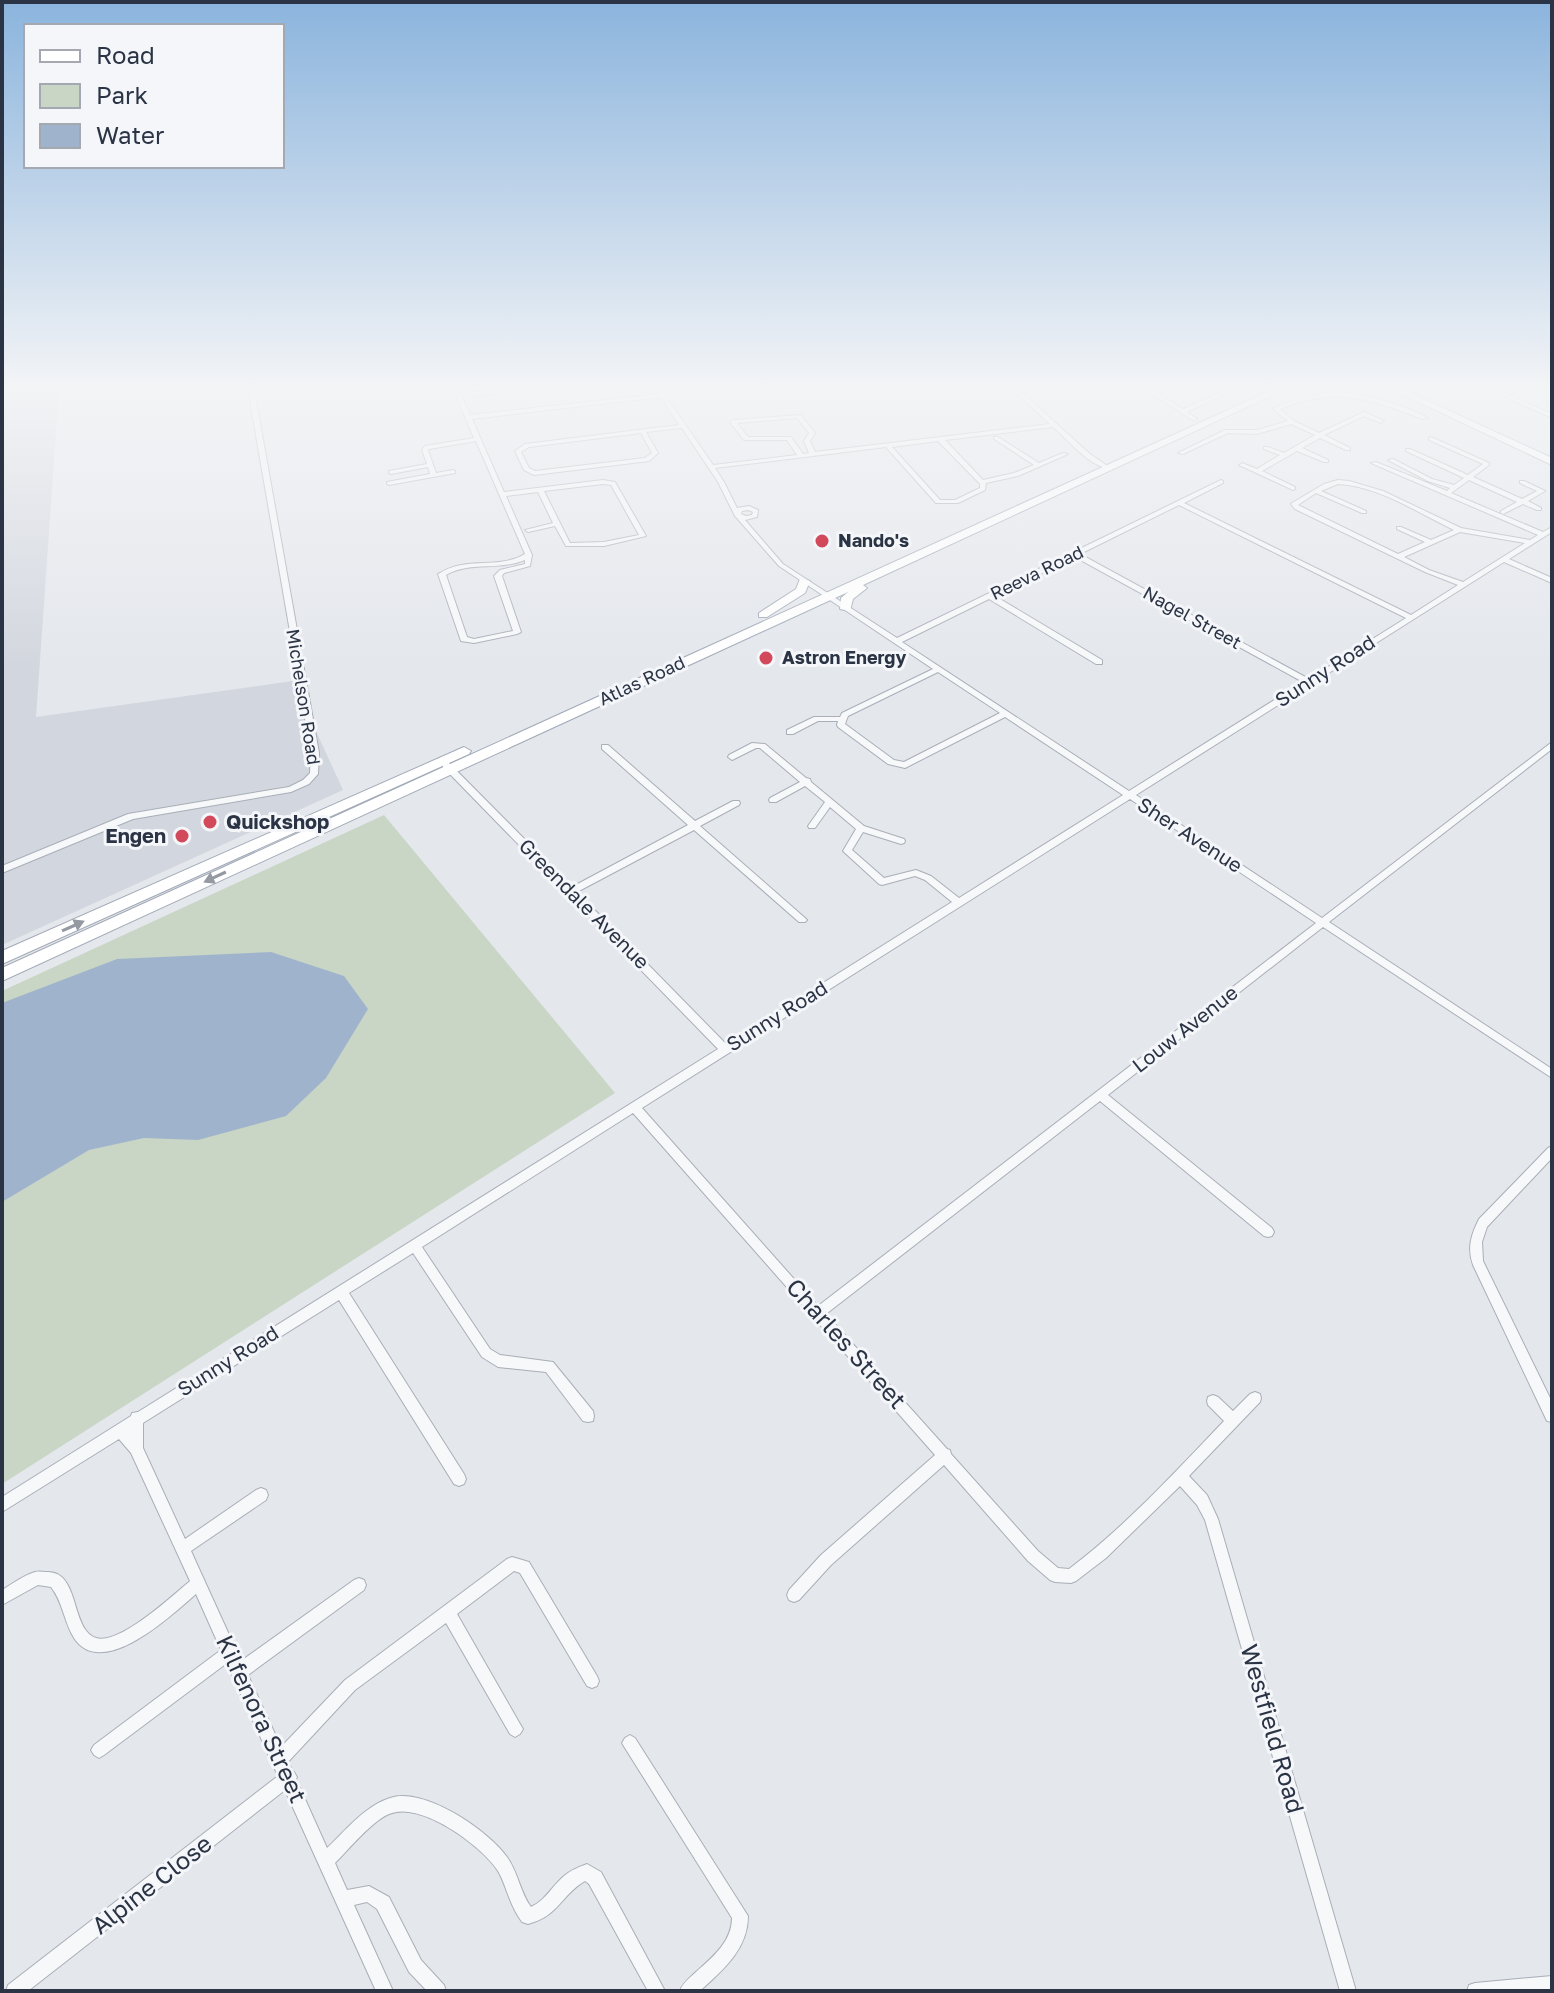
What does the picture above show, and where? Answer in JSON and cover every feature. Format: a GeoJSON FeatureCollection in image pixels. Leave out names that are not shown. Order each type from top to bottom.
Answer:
{"type":"FeatureCollection","features":[{"type":"Feature","properties":{"kind":"main road","name":"Atlas Road"},"geometry":{"type":"LineString","coordinates":[[2,958],[446,765],[1065,482]]}},
{"type":"Feature","properties":{"kind":"main road","name":"Atlas Road"},"geometry":{"type":"LineString","coordinates":[[2,975],[763,615],[899,562],[1066,482]]}},
{"type":"Feature","properties":{"kind":"main road"},"geometry":{"type":"LineString","coordinates":[[846,609],[847,598],[899,562]]}},
{"type":"Feature","properties":{"kind":"main road"},"geometry":{"type":"LineString","coordinates":[[763,615],[801,591],[804,581]]}},
{"type":"Feature","properties":{"kind":"street","name":"Michelson Road"},"geometry":{"type":"LineString","coordinates":[[2,870],[131,816],[291,789],[314,774],[315,753],[267,482]]}},
{"type":"Feature","properties":{"kind":"street"},"geometry":{"type":"LineString","coordinates":[[389,483],[395,482]]}},
{"type":"Feature","properties":{"kind":"street"},"geometry":{"type":"LineString","coordinates":[[498,482],[529,555],[528,565],[502,571],[498,576],[517,632],[474,641],[464,639],[442,574],[452,568],[499,565],[529,555]]}},
{"type":"Feature","properties":{"kind":"street"},"geometry":{"type":"LineString","coordinates":[[721,482],[756,511],[754,517],[762,546]]}},
{"type":"Feature","properties":{"kind":"street","name":"Sher Avenue"},"geometry":{"type":"LineString","coordinates":[[721,482],[738,515],[773,559],[1552,1074]]}},
{"type":"Feature","properties":{"kind":"street"},"geometry":{"type":"LineString","coordinates":[[920,482],[938,502],[956,502],[983,489],[981,482]]}},
{"type":"Feature","properties":{"kind":"street","name":"Reeva Road"},"geometry":{"type":"LineString","coordinates":[[896,642],[1221,482]]}},
{"type":"Feature","properties":{"kind":"street"},"geometry":{"type":"LineString","coordinates":[[1280,482],[1293,488]]}},
{"type":"Feature","properties":{"kind":"street"},"geometry":{"type":"LineString","coordinates":[[1336,482],[1293,505],[1398,557],[1463,584]]}},
{"type":"Feature","properties":{"kind":"street"},"geometry":{"type":"LineString","coordinates":[[1336,482],[1352,484],[1459,530],[1531,542]]}},
{"type":"Feature","properties":{"kind":"street"},"geometry":{"type":"LineString","coordinates":[[1422,482],[1548,532]]}},
{"type":"Feature","properties":{"kind":"street"},"geometry":{"type":"LineString","coordinates":[[1435,482],[1453,489],[1463,482]]}},
{"type":"Feature","properties":{"kind":"street"},"geometry":{"type":"LineString","coordinates":[[1481,482],[1539,509]]}},
{"type":"Feature","properties":{"kind":"street"},"geometry":{"type":"LineString","coordinates":[[1522,482],[1552,495]]}},
{"type":"Feature","properties":{"kind":"street"},"geometry":{"type":"LineString","coordinates":[[504,497],[541,492],[613,483],[643,533],[640,538],[574,547],[566,544],[541,492]]}},
{"type":"Feature","properties":{"kind":"street"},"geometry":{"type":"LineString","coordinates":[[1316,491],[1364,512]]}},
{"type":"Feature","properties":{"kind":"street"},"geometry":{"type":"LineString","coordinates":[[1503,512],[1542,491]]}},
{"type":"Feature","properties":{"kind":"street"},"geometry":{"type":"LineString","coordinates":[[1180,503],[1410,617]]}},
{"type":"Feature","properties":{"kind":"street"},"geometry":{"type":"LineString","coordinates":[[1489,506],[1517,518]]}},
{"type":"Feature","properties":{"kind":"street"},"geometry":{"type":"LineString","coordinates":[[738,515],[749,508]]}},
{"type":"Feature","properties":{"kind":"street"},"geometry":{"type":"LineString","coordinates":[[738,515],[754,517]]}},
{"type":"Feature","properties":{"kind":"street"},"geometry":{"type":"LineString","coordinates":[[528,530],[557,524]]}},
{"type":"Feature","properties":{"kind":"street"},"geometry":{"type":"LineString","coordinates":[[1399,528],[1428,541]]}},
{"type":"Feature","properties":{"kind":"street"},"geometry":{"type":"LineString","coordinates":[[1398,557],[1428,541],[1459,530]]}},
{"type":"Feature","properties":{"kind":"street","name":"Sunny Road"},"geometry":{"type":"LineString","coordinates":[[2,1505],[953,903],[1548,532]]}},
{"type":"Feature","properties":{"kind":"street","name":"Nagel Street"},"geometry":{"type":"LineString","coordinates":[[1075,554],[1309,682]]}},
{"type":"Feature","properties":{"kind":"street"},"geometry":{"type":"LineString","coordinates":[[1503,559],[1552,581]]}},
{"type":"Feature","properties":{"kind":"street"},"geometry":{"type":"LineString","coordinates":[[990,596],[1099,662]]}},
{"type":"Feature","properties":{"kind":"street"},"geometry":{"type":"LineString","coordinates":[[790,732],[817,719],[841,719],[938,669]]}},
{"type":"Feature","properties":{"kind":"street"},"geometry":{"type":"LineString","coordinates":[[841,719],[841,725],[847,732],[891,762],[905,765],[1005,714]]}},
{"type":"Feature","properties":{"kind":"street"},"geometry":{"type":"LineString","coordinates":[[732,757],[761,745],[861,828],[901,841]]}},
{"type":"Feature","properties":{"kind":"street","name":"Louw Avenue"},"geometry":{"type":"LineString","coordinates":[[818,1313],[1552,745]]}},
{"type":"Feature","properties":{"kind":"street"},"geometry":{"type":"LineString","coordinates":[[605,747],[802,920]]}},
{"type":"Feature","properties":{"kind":"street","name":"Greendale Avenue"},"geometry":{"type":"LineString","coordinates":[[446,765],[725,1049]]}},
{"type":"Feature","properties":{"kind":"street"},"geometry":{"type":"LineString","coordinates":[[773,800],[807,781]]}},
{"type":"Feature","properties":{"kind":"street"},"geometry":{"type":"LineString","coordinates":[[812,826],[830,801]]}},
{"type":"Feature","properties":{"kind":"street"},"geometry":{"type":"LineString","coordinates":[[572,891],[736,803]]}},
{"type":"Feature","properties":{"kind":"street"},"geometry":{"type":"LineString","coordinates":[[861,828],[847,851],[858,863],[882,882],[916,873],[953,903]]}},
{"type":"Feature","properties":{"kind":"street"},"geometry":{"type":"LineString","coordinates":[[1101,1095],[1268,1232]]}},
{"type":"Feature","properties":{"kind":"street","name":"Charles Street"},"geometry":{"type":"LineString","coordinates":[[633,1106],[1045,1568],[1062,1577],[1078,1572],[1180,1476]]}},
{"type":"Feature","properties":{"kind":"street"},"geometry":{"type":"LineString","coordinates":[[1552,1151],[1483,1223],[1475,1238],[1477,1261],[1552,1416]]}},
{"type":"Feature","properties":{"kind":"street"},"geometry":{"type":"LineString","coordinates":[[414,1245],[486,1353],[498,1361],[549,1366],[588,1416]]}},
{"type":"Feature","properties":{"kind":"street"},"geometry":{"type":"LineString","coordinates":[[341,1292],[459,1479]]}},
{"type":"Feature","properties":{"kind":"street"},"geometry":{"type":"LineString","coordinates":[[1180,1476],[1255,1398]]}},
{"type":"Feature","properties":{"kind":"street"},"geometry":{"type":"LineString","coordinates":[[1213,1401],[1233,1420]]}},
{"type":"Feature","properties":{"kind":"street","name":"Kilfenora Street"},"geometry":{"type":"LineString","coordinates":[[136,1448],[137,1418]]}},
{"type":"Feature","properties":{"kind":"street","name":"Kilfenora Street"},"geometry":{"type":"LineString","coordinates":[[119,1430],[136,1448],[385,1991]]}},
{"type":"Feature","properties":{"kind":"street"},"geometry":{"type":"LineString","coordinates":[[794,1595],[826,1560],[945,1455]]}},
{"type":"Feature","properties":{"kind":"street","name":"Westfield Road"},"geometry":{"type":"LineString","coordinates":[[1180,1476],[1202,1500],[1211,1519],[1348,1991]]}},
{"type":"Feature","properties":{"kind":"street"},"geometry":{"type":"LineString","coordinates":[[182,1549],[261,1495]]}},
{"type":"Feature","properties":{"kind":"street"},"geometry":{"type":"LineString","coordinates":[[280,1759],[350,1685],[506,1567],[517,1563],[524,1567],[592,1681]]}},
{"type":"Feature","properties":{"kind":"street"},"geometry":{"type":"LineString","coordinates":[[2,1598],[37,1578],[55,1580],[81,1636],[98,1648],[110,1647],[131,1635],[198,1583]]}},
{"type":"Feature","properties":{"kind":"street"},"geometry":{"type":"LineString","coordinates":[[239,1672],[359,1585]]}},
{"type":"Feature","properties":{"kind":"street"},"geometry":{"type":"LineString","coordinates":[[448,1613],[515,1729]]}},
{"type":"Feature","properties":{"kind":"street"},"geometry":{"type":"LineString","coordinates":[[99,1750],[230,1652]]}},
{"type":"Feature","properties":{"kind":"street"},"geometry":{"type":"LineString","coordinates":[[630,1743],[740,1916],[742,1925],[734,1943],[688,1991]]}},
{"type":"Feature","properties":{"kind":"street","name":"Alpine Close"},"geometry":{"type":"LineString","coordinates":[[14,1991],[289,1777]]}},
{"type":"Feature","properties":{"kind":"street"},"geometry":{"type":"LineString","coordinates":[[326,1860],[374,1814],[404,1803],[420,1806],[491,1849],[505,1867],[518,1903],[528,1916],[540,1913],[575,1876],[587,1872],[595,1878],[657,1991]]}},
{"type":"Feature","properties":{"kind":"street"},"geometry":{"type":"LineString","coordinates":[[344,1899],[369,1894],[383,1903],[415,1966],[438,1991]]}},
{"type":"Feature","properties":{"kind":"street"},"geometry":{"type":"LineString","coordinates":[[1475,1991],[1552,1984]]}},
{"type":"Feature","properties":{"kind":"shaded area"},"geometry":{"type":"Polygon","coordinates":[[[2,482],[52,482],[36,717],[293,681],[343,790],[2,945],[2,482]]]}},
{"type":"Feature","properties":{"kind":"green space"},"geometry":{"type":"Polygon","coordinates":[[[384,815],[615,1093],[2,1484],[2,991],[384,815]]]}},
{"type":"Feature","properties":{"kind":"water"},"geometry":{"type":"Polygon","coordinates":[[[271,952],[344,976],[368,1009],[326,1078],[286,1116],[198,1140],[144,1138],[89,1150],[2,1202],[2,1003],[117,959],[271,952]]]}},
{"type":"Feature","properties":{"kind":"place","name":"Nando's"},"geometry":{"type":"Point","coordinates":[822,541]}},
{"type":"Feature","properties":{"kind":"place","name":"Astron Energy"},"geometry":{"type":"Point","coordinates":[766,658]}},
{"type":"Feature","properties":{"kind":"place","name":"Quickshop"},"geometry":{"type":"Point","coordinates":[210,822]}},
{"type":"Feature","properties":{"kind":"place","name":"Engen"},"geometry":{"type":"Point","coordinates":[182,836]}}]}
